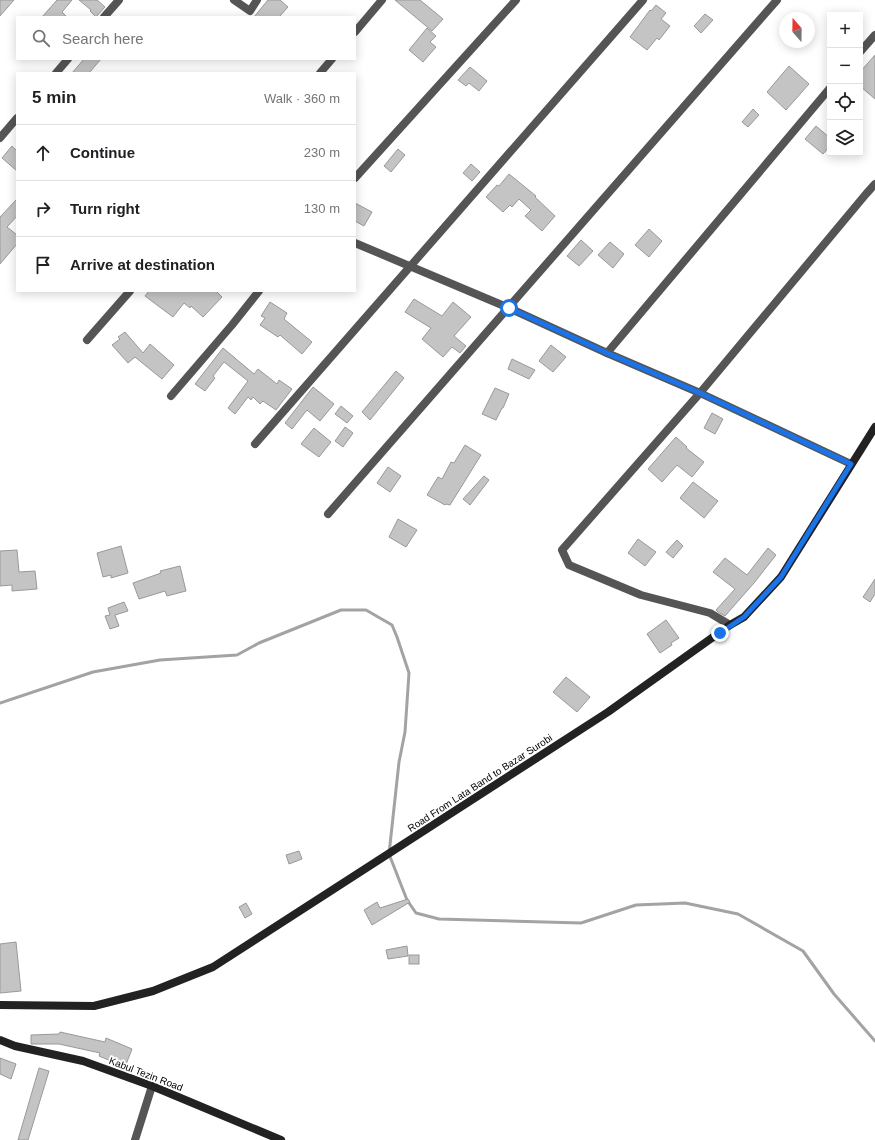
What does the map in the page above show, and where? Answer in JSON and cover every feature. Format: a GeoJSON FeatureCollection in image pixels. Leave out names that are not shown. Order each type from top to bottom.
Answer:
{"type":"FeatureCollection","features":[{"type":"Feature","properties":{"kind":"main road","name":"Road From Lata Band to Bazar Surobi"},"geometry":{"type":"LineString","coordinates":[[0,1005],[94,1006],[153,991],[213,967],[608,712],[730,625],[744,617],[781,577],[875,427]]}},
{"type":"Feature","properties":{"kind":"main road","name":"Kabul Tezin Road"},"geometry":{"type":"LineString","coordinates":[[0,1040],[15,1046],[83,1061],[152,1086],[281,1140]]}},
{"type":"Feature","properties":{"kind":"street"},"geometry":{"type":"LineString","coordinates":[[105,16],[119,0]]}},
{"type":"Feature","properties":{"kind":"street"},"geometry":{"type":"LineString","coordinates":[[234,0],[250,11],[257,0]]}},
{"type":"Feature","properties":{"kind":"street"},"geometry":{"type":"LineString","coordinates":[[356,31],[382,0]]}},
{"type":"Feature","properties":{"kind":"street"},"geometry":{"type":"LineString","coordinates":[[356,177],[516,0]]}},
{"type":"Feature","properties":{"kind":"street"},"geometry":{"type":"LineString","coordinates":[[255,444],[643,0]]}},
{"type":"Feature","properties":{"kind":"street"},"geometry":{"type":"LineString","coordinates":[[328,514],[777,0]]}},
{"type":"Feature","properties":{"kind":"street"},"geometry":{"type":"LineString","coordinates":[[863,48],[875,34]]}},
{"type":"Feature","properties":{"kind":"street"},"geometry":{"type":"LineString","coordinates":[[57,72],[67,60]]}},
{"type":"Feature","properties":{"kind":"street"},"geometry":{"type":"LineString","coordinates":[[321,72],[331,60]]}},
{"type":"Feature","properties":{"kind":"street"},"geometry":{"type":"LineString","coordinates":[[607,353],[827,92]]}},
{"type":"Feature","properties":{"kind":"street"},"geometry":{"type":"LineString","coordinates":[[0,138],[16,119]]}},
{"type":"Feature","properties":{"kind":"street"},"geometry":{"type":"LineString","coordinates":[[730,625],[710,613],[641,595],[569,565],[562,550],[700,393],[875,184]]}},
{"type":"Feature","properties":{"kind":"street"},"geometry":{"type":"LineString","coordinates":[[356,243],[509,308],[607,353],[700,393],[851,464]]}},
{"type":"Feature","properties":{"kind":"street"},"geometry":{"type":"LineString","coordinates":[[87,340],[129,292]]}},
{"type":"Feature","properties":{"kind":"street"},"geometry":{"type":"LineString","coordinates":[[171,396],[258,292]]}},
{"type":"Feature","properties":{"kind":"street"},"geometry":{"type":"LineString","coordinates":[[135,1140],[152,1086]]}},
{"type":"Feature","properties":{"kind":"building"},"geometry":{"type":"Polygon","coordinates":[[[0,0],[14,0],[0,16],[0,0]]]}},
{"type":"Feature","properties":{"kind":"building"},"geometry":{"type":"Polygon","coordinates":[[[57,0],[72,0],[62,12],[66,16],[43,16],[57,0]]]}},
{"type":"Feature","properties":{"kind":"building"},"geometry":{"type":"Polygon","coordinates":[[[79,0],[97,0],[105,7],[97,16],[90,11],[91,10],[79,0]]]}},
{"type":"Feature","properties":{"kind":"building"},"geometry":{"type":"Polygon","coordinates":[[[268,0],[280,0],[288,7],[280,16],[255,16],[268,0]]]}},
{"type":"Feature","properties":{"kind":"building"},"geometry":{"type":"Polygon","coordinates":[[[395,0],[420,0],[443,19],[432,31],[395,0]]]}},
{"type":"Feature","properties":{"kind":"building"},"geometry":{"type":"Polygon","coordinates":[[[656,5],[666,13],[661,19],[670,26],[659,40],[657,38],[647,50],[630,37],[650,10],[651,11],[656,5]]]}},
{"type":"Feature","properties":{"kind":"building"},"geometry":{"type":"Polygon","coordinates":[[[705,14],[713,20],[701,33],[694,26],[705,14]]]}},
{"type":"Feature","properties":{"kind":"building"},"geometry":{"type":"Polygon","coordinates":[[[427,28],[436,36],[430,42],[436,47],[423,62],[409,50],[427,28]]]}},
{"type":"Feature","properties":{"kind":"building"},"geometry":{"type":"Polygon","coordinates":[[[875,55],[875,99],[863,89],[863,69],[875,55]]]}},
{"type":"Feature","properties":{"kind":"building"},"geometry":{"type":"Polygon","coordinates":[[[83,60],[100,60],[90,72],[73,72],[83,60]]]}},
{"type":"Feature","properties":{"kind":"building"},"geometry":{"type":"Polygon","coordinates":[[[789,66],[809,84],[786,110],[767,92],[789,66]]]}},
{"type":"Feature","properties":{"kind":"building"},"geometry":{"type":"Polygon","coordinates":[[[470,67],[487,81],[479,91],[469,83],[466,86],[458,80],[470,67]]]}},
{"type":"Feature","properties":{"kind":"building"},"geometry":{"type":"Polygon","coordinates":[[[753,109],[759,115],[748,127],[742,122],[753,109]]]}},
{"type":"Feature","properties":{"kind":"building"},"geometry":{"type":"Polygon","coordinates":[[[816,126],[827,135],[827,149],[823,154],[805,139],[816,126]]]}},
{"type":"Feature","properties":{"kind":"building"},"geometry":{"type":"Polygon","coordinates":[[[12,146],[16,150],[16,170],[2,158],[12,146]]]}},
{"type":"Feature","properties":{"kind":"building"},"geometry":{"type":"Polygon","coordinates":[[[398,149],[405,155],[391,172],[384,166],[398,149]]]}},
{"type":"Feature","properties":{"kind":"building"},"geometry":{"type":"Polygon","coordinates":[[[471,164],[480,172],[472,181],[463,173],[471,164]]]}},
{"type":"Feature","properties":{"kind":"building"},"geometry":{"type":"Polygon","coordinates":[[[509,174],[536,196],[535,197],[555,216],[542,231],[525,216],[531,210],[519,199],[512,207],[510,205],[503,212],[486,197],[497,185],[499,186],[509,174]]]}},
{"type":"Feature","properties":{"kind":"building"},"geometry":{"type":"Polygon","coordinates":[[[16,200],[16,217],[7,227],[16,234],[16,245],[0,264],[0,217],[16,200]]]}},
{"type":"Feature","properties":{"kind":"building"},"geometry":{"type":"Polygon","coordinates":[[[356,204],[372,212],[364,226],[356,222],[356,204]]]}},
{"type":"Feature","properties":{"kind":"building"},"geometry":{"type":"Polygon","coordinates":[[[649,229],[662,241],[649,257],[635,245],[649,229]]]}},
{"type":"Feature","properties":{"kind":"building"},"geometry":{"type":"Polygon","coordinates":[[[581,240],[593,251],[579,266],[567,256],[581,240]]]}},
{"type":"Feature","properties":{"kind":"building"},"geometry":{"type":"Polygon","coordinates":[[[610,242],[624,254],[613,268],[598,255],[610,242]]]}},
{"type":"Feature","properties":{"kind":"building"},"geometry":{"type":"Polygon","coordinates":[[[148,292],[217,292],[222,297],[203,317],[191,306],[190,308],[184,303],[173,317],[145,296],[148,292]]]}},
{"type":"Feature","properties":{"kind":"building"},"geometry":{"type":"Polygon","coordinates":[[[414,299],[442,316],[453,302],[471,317],[454,336],[466,346],[460,353],[452,347],[443,357],[422,339],[431,328],[405,312],[414,299]]]}},
{"type":"Feature","properties":{"kind":"building"},"geometry":{"type":"Polygon","coordinates":[[[270,302],[287,313],[284,319],[312,342],[302,354],[280,335],[278,337],[260,325],[265,318],[261,316],[270,302]]]}},
{"type":"Feature","properties":{"kind":"building"},"geometry":{"type":"Polygon","coordinates":[[[125,332],[143,353],[150,344],[174,365],[162,379],[135,357],[128,363],[112,345],[120,339],[118,337],[125,332]]]}},
{"type":"Feature","properties":{"kind":"building"},"geometry":{"type":"Polygon","coordinates":[[[551,345],[566,357],[553,372],[539,361],[551,345]]]}},
{"type":"Feature","properties":{"kind":"building"},"geometry":{"type":"Polygon","coordinates":[[[223,348],[254,374],[258,369],[277,384],[279,380],[292,389],[276,410],[263,401],[260,404],[253,397],[251,400],[248,397],[235,414],[228,408],[248,381],[224,362],[213,376],[215,378],[205,391],[195,384],[223,348]]]}},
{"type":"Feature","properties":{"kind":"building"},"geometry":{"type":"Polygon","coordinates":[[[512,359],[535,370],[529,379],[508,369],[512,359]]]}},
{"type":"Feature","properties":{"kind":"building"},"geometry":{"type":"Polygon","coordinates":[[[396,371],[404,378],[370,420],[362,412],[396,371]]]}},
{"type":"Feature","properties":{"kind":"building"},"geometry":{"type":"Polygon","coordinates":[[[313,387],[334,404],[320,421],[307,410],[292,429],[285,423],[313,387]]]}},
{"type":"Feature","properties":{"kind":"building"},"geometry":{"type":"Polygon","coordinates":[[[495,388],[509,394],[496,420],[482,414],[495,388]]]}},
{"type":"Feature","properties":{"kind":"building"},"geometry":{"type":"Polygon","coordinates":[[[341,406],[353,416],[347,423],[335,414],[341,406]]]}},
{"type":"Feature","properties":{"kind":"building"},"geometry":{"type":"Polygon","coordinates":[[[712,413],[723,419],[715,434],[704,428],[712,413]]]}},
{"type":"Feature","properties":{"kind":"building"},"geometry":{"type":"Polygon","coordinates":[[[345,427],[353,433],[343,447],[335,441],[345,427]]]}},
{"type":"Feature","properties":{"kind":"building"},"geometry":{"type":"Polygon","coordinates":[[[314,428],[331,442],[319,457],[301,444],[314,428]]]}},
{"type":"Feature","properties":{"kind":"building"},"geometry":{"type":"Polygon","coordinates":[[[676,437],[687,447],[686,448],[704,462],[692,477],[677,465],[662,482],[648,469],[676,437]]]}},
{"type":"Feature","properties":{"kind":"building"},"geometry":{"type":"Polygon","coordinates":[[[465,445],[481,455],[450,505],[445,505],[427,495],[438,477],[442,479],[451,462],[454,463],[465,445]]]}},
{"type":"Feature","properties":{"kind":"building"},"geometry":{"type":"Polygon","coordinates":[[[388,467],[401,476],[390,492],[377,483],[388,467]]]}},
{"type":"Feature","properties":{"kind":"building"},"geometry":{"type":"Polygon","coordinates":[[[484,476],[489,480],[470,505],[463,499],[484,476]]]}},
{"type":"Feature","properties":{"kind":"building"},"geometry":{"type":"Polygon","coordinates":[[[693,482],[718,501],[704,518],[680,498],[693,482]]]}},
{"type":"Feature","properties":{"kind":"building"},"geometry":{"type":"Polygon","coordinates":[[[398,519],[417,530],[406,547],[389,537],[398,519]]]}},
{"type":"Feature","properties":{"kind":"building"},"geometry":{"type":"Polygon","coordinates":[[[638,539],[656,552],[645,566],[628,553],[638,539]]]}},
{"type":"Feature","properties":{"kind":"building"},"geometry":{"type":"Polygon","coordinates":[[[677,540],[683,546],[673,558],[666,552],[677,540]]]}},
{"type":"Feature","properties":{"kind":"building"},"geometry":{"type":"Polygon","coordinates":[[[121,546],[128,573],[111,578],[111,575],[103,577],[97,553],[121,546]]]}},
{"type":"Feature","properties":{"kind":"building"},"geometry":{"type":"Polygon","coordinates":[[[768,548],[776,555],[725,616],[718,612],[716,610],[735,589],[713,572],[725,558],[747,575],[768,548]]]}},
{"type":"Feature","properties":{"kind":"building"},"geometry":{"type":"Polygon","coordinates":[[[17,550],[19,572],[35,571],[37,589],[12,591],[12,585],[0,586],[0,551],[17,550]]]}},
{"type":"Feature","properties":{"kind":"building"},"geometry":{"type":"Polygon","coordinates":[[[180,566],[186,591],[167,596],[165,591],[139,599],[133,583],[161,573],[160,571],[180,566]]]}},
{"type":"Feature","properties":{"kind":"building"},"geometry":{"type":"Polygon","coordinates":[[[875,579],[875,594],[870,602],[863,597],[875,579]]]}},
{"type":"Feature","properties":{"kind":"building"},"geometry":{"type":"Polygon","coordinates":[[[124,602],[128,611],[115,615],[119,626],[110,629],[105,616],[110,615],[108,608],[124,602]]]}},
{"type":"Feature","properties":{"kind":"building"},"geometry":{"type":"Polygon","coordinates":[[[666,620],[679,638],[660,653],[647,634],[666,620]]]}},
{"type":"Feature","properties":{"kind":"building"},"geometry":{"type":"Polygon","coordinates":[[[566,677],[590,697],[577,712],[553,692],[566,677]]]}},
{"type":"Feature","properties":{"kind":"building"},"geometry":{"type":"Polygon","coordinates":[[[299,851],[302,859],[289,864],[286,855],[299,851]]]}},
{"type":"Feature","properties":{"kind":"building"},"geometry":{"type":"Polygon","coordinates":[[[408,899],[410,902],[372,925],[364,910],[377,902],[380,908],[408,899]]]}},
{"type":"Feature","properties":{"kind":"building"},"geometry":{"type":"Polygon","coordinates":[[[246,903],[252,914],[245,918],[239,907],[246,903]]]}},
{"type":"Feature","properties":{"kind":"building"},"geometry":{"type":"Polygon","coordinates":[[[16,942],[21,991],[0,993],[0,944],[16,942]]]}},
{"type":"Feature","properties":{"kind":"building"},"geometry":{"type":"Polygon","coordinates":[[[407,946],[408,956],[388,959],[386,950],[407,946]]]}},
{"type":"Feature","properties":{"kind":"building"},"geometry":{"type":"Polygon","coordinates":[[[409,955],[419,955],[419,964],[409,964],[409,955]]]}},
{"type":"Feature","properties":{"kind":"building"},"geometry":{"type":"Polygon","coordinates":[[[60,1032],[105,1042],[106,1038],[132,1049],[125,1067],[99,1056],[100,1053],[59,1044],[31,1044],[31,1035],[59,1034],[60,1032]]]}},
{"type":"Feature","properties":{"kind":"building"},"geometry":{"type":"Polygon","coordinates":[[[0,1058],[16,1064],[11,1079],[0,1074],[0,1058]]]}},
{"type":"Feature","properties":{"kind":"building"},"geometry":{"type":"Polygon","coordinates":[[[39,1068],[49,1071],[28,1140],[18,1140],[39,1068]]]}},
{"type":"Feature","properties":{"kind":"waterway"},"geometry":{"type":"LineString","coordinates":[[0,703],[93,672],[160,660],[237,655],[259,643],[341,610],[366,610],[392,625],[409,673],[405,732],[399,762],[389,854],[407,900],[416,913],[439,919],[581,923],[636,905],[685,903],[738,914],[803,951],[834,994],[875,1041]]}},
{"type":"Feature","properties":{"kind":"route"},"geometry":{"type":"LineString","coordinates":[[509,308],[607,353],[700,393],[851,464],[781,577],[744,617],[720,633]]}}]}
